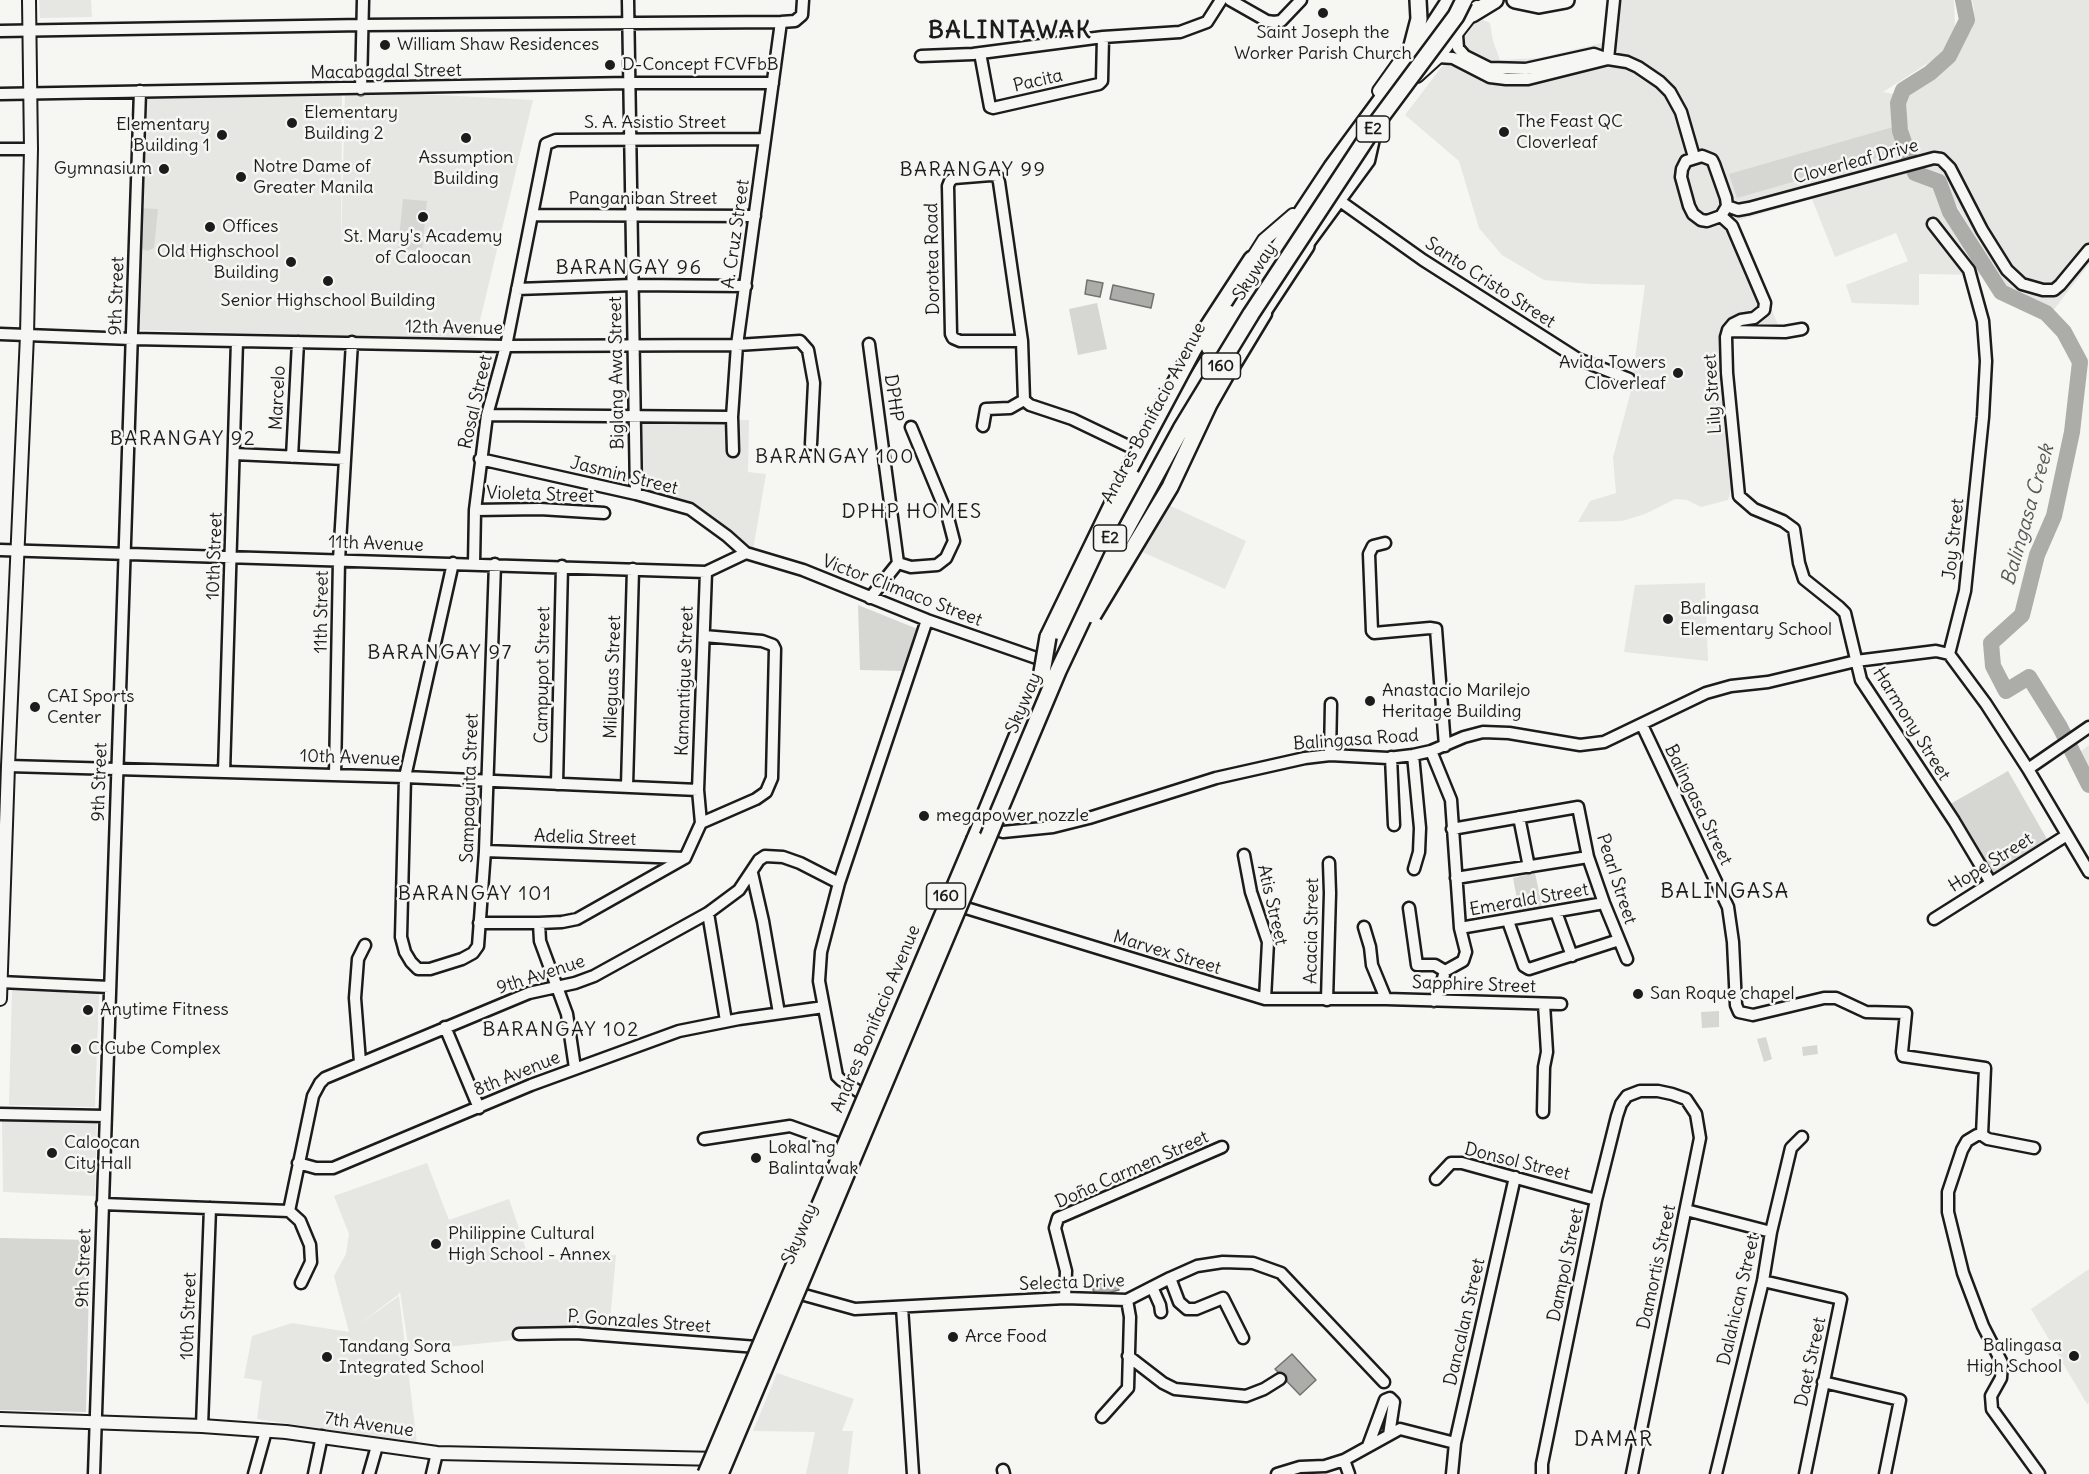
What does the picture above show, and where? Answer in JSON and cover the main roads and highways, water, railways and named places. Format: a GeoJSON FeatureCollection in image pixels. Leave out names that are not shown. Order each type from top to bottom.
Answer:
{"type":"FeatureCollection","features":[{"type":"Feature","properties":{"kind":"highway"},"geometry":{"type":"LineString","coordinates":[[1412,46],[1419,19],[1418,0]]}},
{"type":"Feature","properties":{"kind":"highway","name":"Skyway"},"geometry":{"type":"LineString","coordinates":[[706,1474],[1041,678],[1108,541],[1169,424],[1195,380],[1332,167],[1410,61],[1450,0]]}},
{"type":"Feature","properties":{"kind":"highway"},"geometry":{"type":"LineString","coordinates":[[1469,7],[1494,0]]}},
{"type":"Feature","properties":{"kind":"highway"},"geometry":{"type":"LineString","coordinates":[[1515,0],[1539,5],[1566,0]]}},
{"type":"Feature","properties":{"kind":"highway","name":"Skyway"},"geometry":{"type":"LineString","coordinates":[[720,1474],[1058,670],[1117,546],[1206,387],[1285,261],[1378,121],[1456,16],[1469,7]]}},
{"type":"Feature","properties":{"kind":"highway"},"geometry":{"type":"LineString","coordinates":[[1058,670],[1170,487],[1209,404],[1258,319],[1306,246]]}},
{"type":"Feature","properties":{"kind":"highway"},"geometry":{"type":"LineString","coordinates":[[1041,678],[1048,637],[1130,468],[1194,348],[1252,259]]}},
{"type":"Feature","properties":{"kind":"main road"},"geometry":{"type":"LineString","coordinates":[[0,999],[4,766],[27,335],[31,148],[29,0]]}},
{"type":"Feature","properties":{"kind":"main road","name":"Andres Bonifacio Avenue"},"geometry":{"type":"LineString","coordinates":[[706,1474],[781,1288],[1045,661],[1149,456],[1217,332],[1293,215],[1444,0]]}},
{"type":"Feature","properties":{"kind":"main road","name":"Andres Bonifacio Avenue"},"geometry":{"type":"LineString","coordinates":[[1417,76],[1420,68],[1469,7],[1482,0]]}},
{"type":"Feature","properties":{"kind":"main road","name":"Andres Bonifacio Avenue"},"geometry":{"type":"LineString","coordinates":[[727,1474],[961,906],[1086,614],[1163,464],[1297,241],[1417,76],[1457,35],[1469,7]]}},
{"type":"Feature","properties":{"kind":"main road"},"geometry":{"type":"LineString","coordinates":[[1245,289],[1252,259],[1264,240],[1293,215]]}},
{"type":"Feature","properties":{"kind":"main road","name":"7th Avenue"},"geometry":{"type":"LineString","coordinates":[[0,1419],[202,1426],[266,1431],[322,1436],[437,1454],[733,1459]]}},
{"type":"Feature","properties":{"kind":"waterway","name":"Balingasa Creek"},"geometry":{"type":"LineString","coordinates":[[1963,0],[1967,20],[1949,56],[1930,73],[1903,90],[1898,103],[1900,131],[1915,173],[1939,182],[1950,212],[2001,292],[2046,313],[2064,332],[2080,362],[2072,432],[2054,516],[2037,555],[2022,615],[1991,643],[1993,666],[2006,691],[2029,677],[2060,727],[2089,785]]}},
{"type":"Feature","properties":{"kind":"place","name":"Saint Joseph the Worker Parish Church"},"geometry":{"type":"Point","coordinates":[1323,13]}},
{"type":"Feature","properties":{"kind":"place","name":"William Shaw Residences"},"geometry":{"type":"Point","coordinates":[385,45]}},
{"type":"Feature","properties":{"kind":"place","name":"D-Concept FCVFbB"},"geometry":{"type":"Point","coordinates":[610,65]}},
{"type":"Feature","properties":{"kind":"place","name":"Elementary Building 2"},"geometry":{"type":"Point","coordinates":[292,123]}},
{"type":"Feature","properties":{"kind":"place","name":"The Feast QC Cloverleaf"},"geometry":{"type":"Point","coordinates":[1504,132]}},
{"type":"Feature","properties":{"kind":"place","name":"Elementary Building 1"},"geometry":{"type":"Point","coordinates":[222,135]}},
{"type":"Feature","properties":{"kind":"place","name":"Assumption Building"},"geometry":{"type":"Point","coordinates":[466,138]}},
{"type":"Feature","properties":{"kind":"place","name":"Gymnasium"},"geometry":{"type":"Point","coordinates":[164,169]}},
{"type":"Feature","properties":{"kind":"place","name":"Notre Dame of Greater Manila"},"geometry":{"type":"Point","coordinates":[241,177]}},
{"type":"Feature","properties":{"kind":"place","name":"St. Mary's Academy of Caloocan"},"geometry":{"type":"Point","coordinates":[423,217]}},
{"type":"Feature","properties":{"kind":"place","name":"Offices"},"geometry":{"type":"Point","coordinates":[210,227]}},
{"type":"Feature","properties":{"kind":"place","name":"Old Highschool Building"},"geometry":{"type":"Point","coordinates":[291,262]}},
{"type":"Feature","properties":{"kind":"place","name":"Senior Highschool Building"},"geometry":{"type":"Point","coordinates":[328,281]}},
{"type":"Feature","properties":{"kind":"place","name":"Avida Towers Cloverleaf"},"geometry":{"type":"Point","coordinates":[1678,373]}},
{"type":"Feature","properties":{"kind":"place","name":"Balingasa Elementary School"},"geometry":{"type":"Point","coordinates":[1668,619]}},
{"type":"Feature","properties":{"kind":"place","name":"Anastacio Marilejo Heritage Building"},"geometry":{"type":"Point","coordinates":[1370,701]}},
{"type":"Feature","properties":{"kind":"place","name":"CAI Sports Center"},"geometry":{"type":"Point","coordinates":[35,707]}},
{"type":"Feature","properties":{"kind":"place","name":"megapower nozzle"},"geometry":{"type":"Point","coordinates":[924,816]}},
{"type":"Feature","properties":{"kind":"place","name":"San Roque chapel"},"geometry":{"type":"Point","coordinates":[1638,994]}},
{"type":"Feature","properties":{"kind":"place","name":"Anytime Fitness"},"geometry":{"type":"Point","coordinates":[88,1010]}},
{"type":"Feature","properties":{"kind":"place","name":"C Cube Complex"},"geometry":{"type":"Point","coordinates":[76,1049]}},
{"type":"Feature","properties":{"kind":"place","name":"Caloocan City Hall"},"geometry":{"type":"Point","coordinates":[52,1153]}},
{"type":"Feature","properties":{"kind":"place","name":"Lokal ng Balintawak"},"geometry":{"type":"Point","coordinates":[756,1158]}},
{"type":"Feature","properties":{"kind":"place","name":"Philippine Cultural High School - Annex"},"geometry":{"type":"Point","coordinates":[436,1244]}},
{"type":"Feature","properties":{"kind":"place","name":"Arce Food"},"geometry":{"type":"Point","coordinates":[953,1337]}},
{"type":"Feature","properties":{"kind":"place","name":"Balingasa High School"},"geometry":{"type":"Point","coordinates":[2074,1356]}},
{"type":"Feature","properties":{"kind":"place","name":"Tandang Sora Integrated School"},"geometry":{"type":"Point","coordinates":[327,1357]}},
{"type":"Feature","properties":{"kind":"district","name":"BALINTAWAK"},"geometry":{"type":"Point","coordinates":[1010,31]}},
{"type":"Feature","properties":{"kind":"district","name":"BARANGAY 99"},"geometry":{"type":"Point","coordinates":[973,170]}},
{"type":"Feature","properties":{"kind":"district","name":"BARANGAY 96"},"geometry":{"type":"Point","coordinates":[629,268]}},
{"type":"Feature","properties":{"kind":"district","name":"BARANGAY 92"},"geometry":{"type":"Point","coordinates":[183,439]}},
{"type":"Feature","properties":{"kind":"district","name":"BARANGAY 100"},"geometry":{"type":"Point","coordinates":[835,457]}},
{"type":"Feature","properties":{"kind":"district","name":"DPHP HOMES"},"geometry":{"type":"Point","coordinates":[912,512]}},
{"type":"Feature","properties":{"kind":"district","name":"BARANGAY 97"},"geometry":{"type":"Point","coordinates":[440,653]}},
{"type":"Feature","properties":{"kind":"district","name":"BALINGASA"},"geometry":{"type":"Point","coordinates":[1725,892]}},
{"type":"Feature","properties":{"kind":"district","name":"BARANGAY 101"},"geometry":{"type":"Point","coordinates":[475,894]}},
{"type":"Feature","properties":{"kind":"district","name":"BARANGAY 102"},"geometry":{"type":"Point","coordinates":[561,1030]}},
{"type":"Feature","properties":{"kind":"district","name":"DAMAR"},"geometry":{"type":"Point","coordinates":[1614,1440]}}]}
